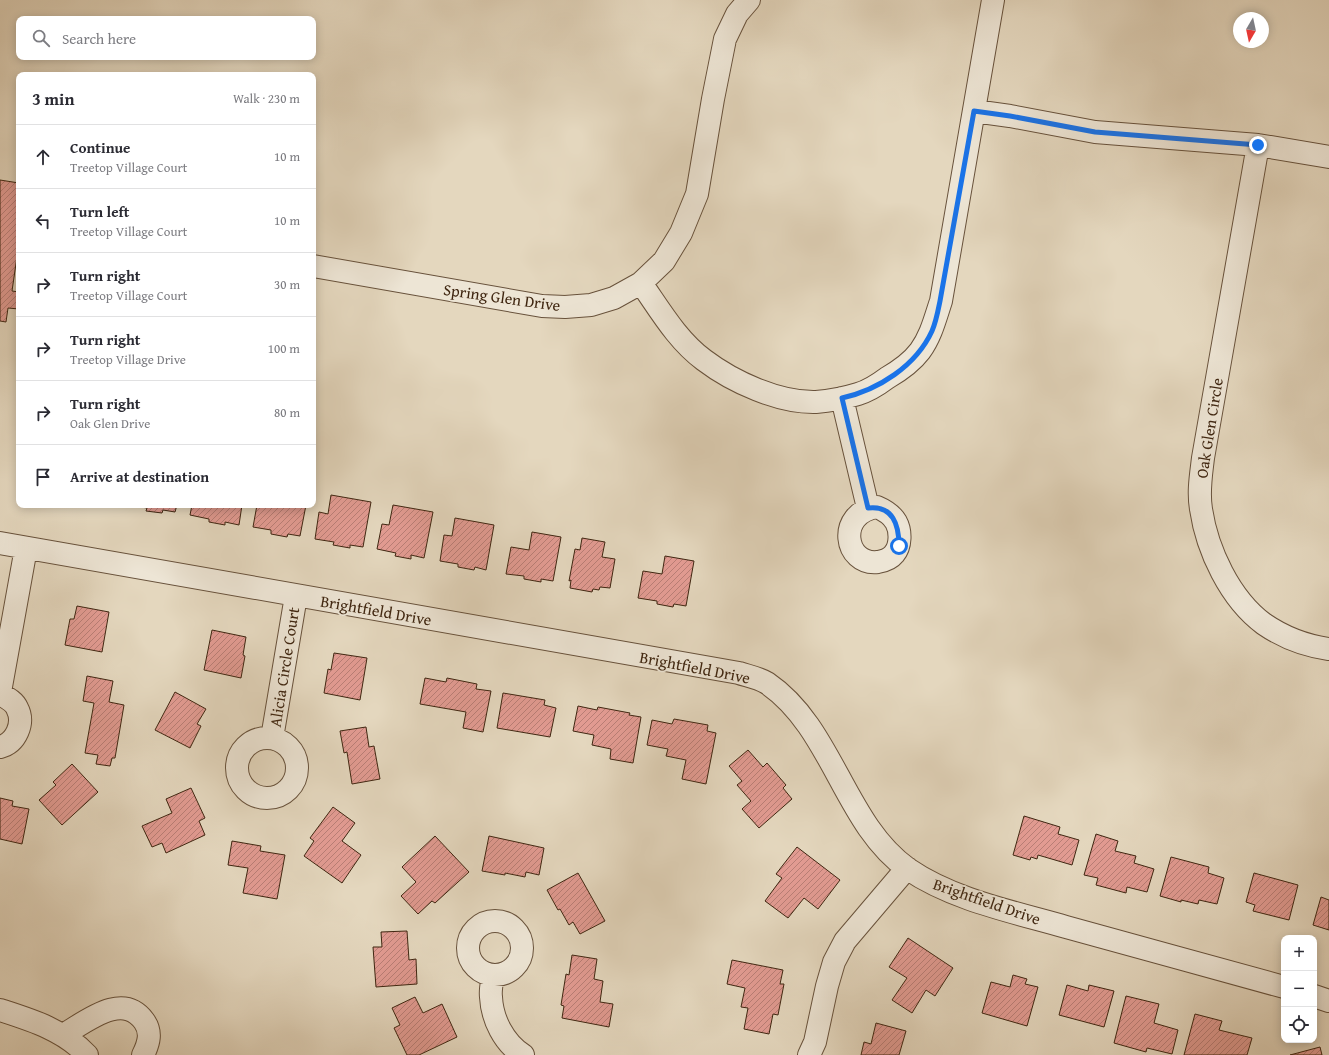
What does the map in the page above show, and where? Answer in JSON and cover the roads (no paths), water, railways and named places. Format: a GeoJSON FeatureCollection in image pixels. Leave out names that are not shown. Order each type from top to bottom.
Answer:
{"type":"FeatureCollection","features":[{"type":"Feature","properties":{"kind":"street","name":"Spring Glen Drive"},"geometry":{"type":"LineString","coordinates":[[316,267],[542,306],[565,307],[591,304],[614,298],[641,283],[664,261],[681,233],[697,194],[725,38],[737,14],[749,0]]}},
{"type":"Feature","properties":{"kind":"street"},"geometry":{"type":"LineString","coordinates":[[641,283],[678,336],[703,360],[725,374],[770,394],[790,400],[816,402],[842,398],[860,394],[903,368],[920,352],[932,331],[940,301],[993,0]]}},
{"type":"Feature","properties":{"kind":"street"},"geometry":{"type":"LineString","coordinates":[[974,111],[1010,116],[1095,132],[1258,145],[1329,157]]}},
{"type":"Feature","properties":{"kind":"street","name":"Oak Glen Circle"},"geometry":{"type":"LineString","coordinates":[[1258,145],[1203,458],[1200,483],[1200,508],[1207,538],[1216,563],[1246,607],[1264,624],[1289,637],[1329,650]]}},
{"type":"Feature","properties":{"kind":"street"},"geometry":{"type":"LineString","coordinates":[[842,398],[868,508]]}},
{"type":"Feature","properties":{"kind":"street","name":"Brightfield Drive"},"geometry":{"type":"LineString","coordinates":[[0,543],[739,673],[766,682],[786,698],[814,732],[863,818],[880,844],[907,868],[932,883],[995,907],[1281,986]]}},
{"type":"Feature","properties":{"kind":"street"},"geometry":{"type":"LineString","coordinates":[[0,747],[12,740],[18,732],[20,718],[17,708],[11,701],[0,693],[26,548]]}},
{"type":"Feature","properties":{"kind":"street","name":"Alicia Circle Court"},"geometry":{"type":"LineString","coordinates":[[272,738],[296,596]]}},
{"type":"Feature","properties":{"kind":"street"},"geometry":{"type":"LineString","coordinates":[[808,1055],[815,1042],[827,986],[834,962],[845,941],[907,868]]}},
{"type":"Feature","properties":{"kind":"street"},"geometry":{"type":"LineString","coordinates":[[493,975],[491,996],[494,1016],[504,1037],[522,1055]]}},
{"type":"Feature","properties":{"kind":"street"},"geometry":{"type":"LineString","coordinates":[[1317,997],[1329,1001]]}},
{"type":"Feature","properties":{"kind":"street"},"geometry":{"type":"LineString","coordinates":[[63,1035],[104,1012],[114,1008],[124,1008],[131,1010],[140,1016],[146,1024],[149,1034],[149,1044],[143,1055]]}},
{"type":"Feature","properties":{"kind":"street"},"geometry":{"type":"LineString","coordinates":[[0,1010],[38,1023],[63,1035],[87,1055]]}}]}
